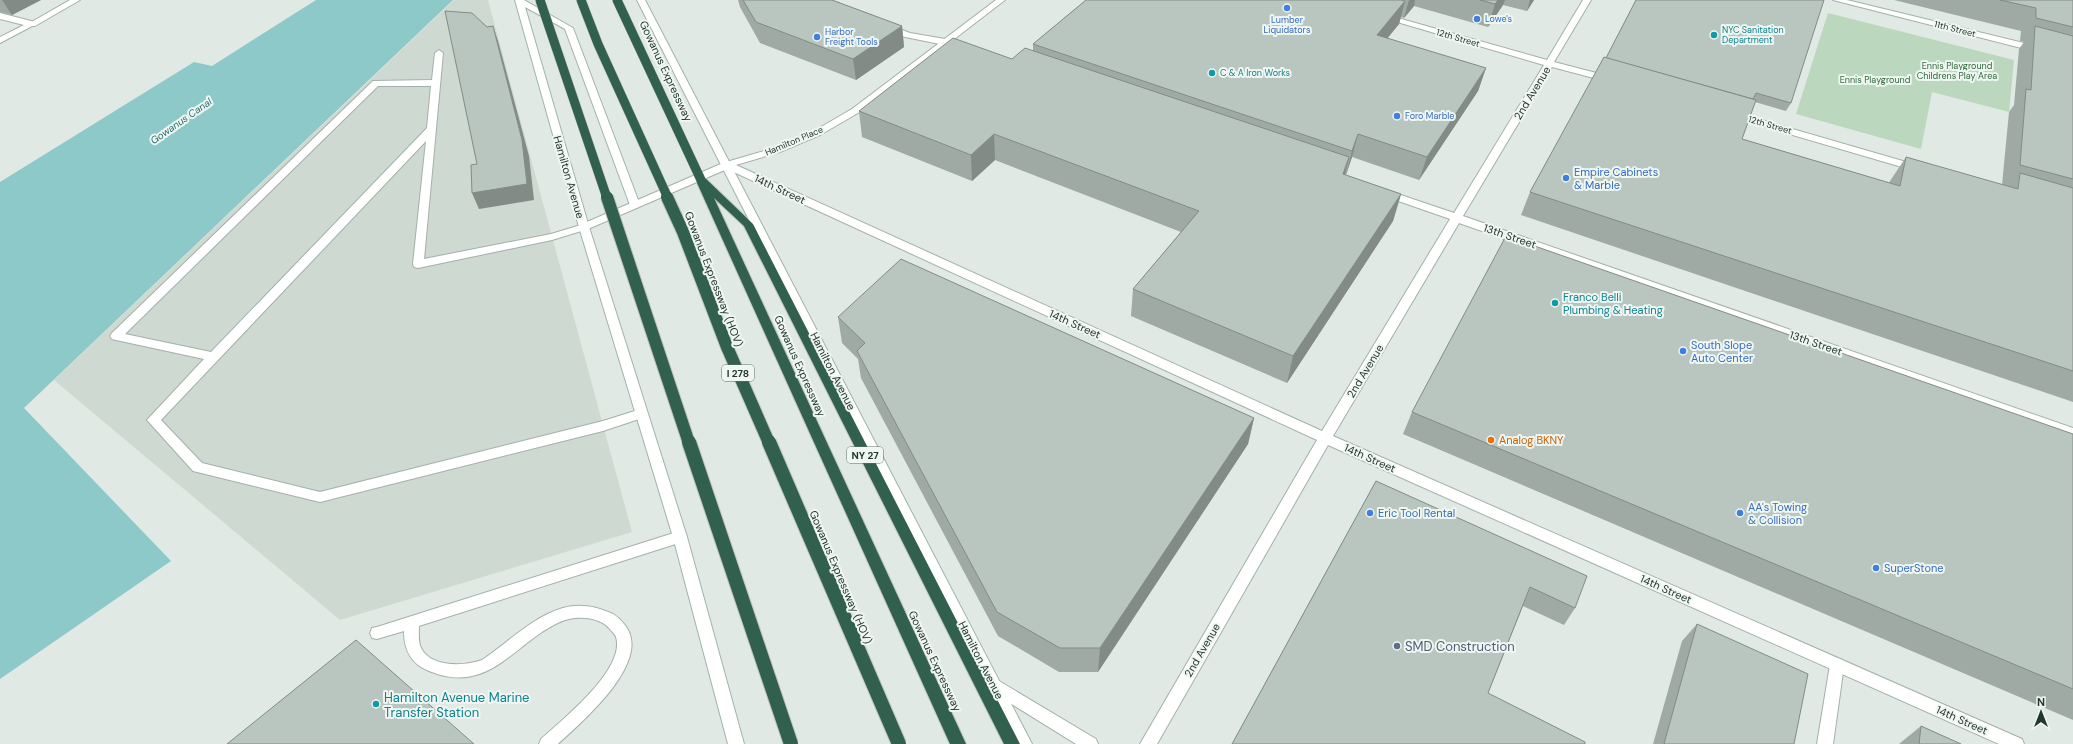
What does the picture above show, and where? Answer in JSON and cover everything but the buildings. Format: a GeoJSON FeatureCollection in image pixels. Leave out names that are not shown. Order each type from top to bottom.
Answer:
{"type":"FeatureCollection","features":[{"type":"Feature","properties":{"kind":"highway"},"geometry":{"type":"LineString","coordinates":[[540,0],[791,744]]}},
{"type":"Feature","properties":{"kind":"highway","name":"Gowanus Expressway (HOV)"},"geometry":{"type":"LineString","coordinates":[[581,0],[598,44],[683,232],[727,347],[899,744]]}},
{"type":"Feature","properties":{"kind":"highway","name":"Gowanus Expressway"},"geometry":{"type":"LineString","coordinates":[[617,0],[701,180],[788,374],[958,744]]}},
{"type":"Feature","properties":{"kind":"highway","name":"NY 27"},"geometry":{"type":"LineString","coordinates":[[701,180],[748,224],[1012,744]]}},
{"type":"Feature","properties":{"kind":"street"},"geometry":{"type":"LineString","coordinates":[[0,40],[76,0]]}},
{"type":"Feature","properties":{"kind":"street","name":"Hamilton Avenue"},"geometry":{"type":"LineString","coordinates":[[641,0],[1024,744]]}},
{"type":"Feature","properties":{"kind":"street","name":"Hamilton Place"},"geometry":{"type":"LineString","coordinates":[[432,129],[418,264],[552,237],[584,227],[727,165],[777,150],[817,133],[855,111],[1001,0]]}},
{"type":"Feature","properties":{"kind":"street","name":"2nd Avenue"},"geometry":{"type":"LineString","coordinates":[[1148,744],[1325,438],[1587,0]]}},
{"type":"Feature","properties":{"kind":"street","name":"11th Street"},"geometry":{"type":"LineString","coordinates":[[1837,0],[2042,51]]}},
{"type":"Feature","properties":{"kind":"street"},"geometry":{"type":"LineString","coordinates":[[520,1],[569,28],[635,204]]}},
{"type":"Feature","properties":{"kind":"street","name":"Hamilton Avenue"},"geometry":{"type":"LineString","coordinates":[[520,1],[584,227],[680,537],[736,744]]}},
{"type":"Feature","properties":{"kind":"street","name":"12th Street"},"geometry":{"type":"LineString","coordinates":[[1372,13],[1622,83]]}},
{"type":"Feature","properties":{"kind":"street"},"geometry":{"type":"LineString","coordinates":[[0,16],[32,24]]}},
{"type":"Feature","properties":{"kind":"street"},"geometry":{"type":"LineString","coordinates":[[881,25],[908,35],[945,42],[957,46]]}},
{"type":"Feature","properties":{"kind":"street"},"geometry":{"type":"LineString","coordinates":[[440,53],[432,129],[153,420],[198,467],[320,497],[604,426],[642,414]]}},
{"type":"Feature","properties":{"kind":"street"},"geometry":{"type":"LineString","coordinates":[[214,357],[116,336],[376,83],[436,83]]}},
{"type":"Feature","properties":{"kind":"street","name":"12th Street"},"geometry":{"type":"LineString","coordinates":[[1726,113],[1927,171]]}},
{"type":"Feature","properties":{"kind":"street","name":"14th Street"},"geometry":{"type":"LineString","coordinates":[[727,165],[1325,438],[2016,744]]}},
{"type":"Feature","properties":{"kind":"street","name":"13th Street"},"geometry":{"type":"LineString","coordinates":[[1378,190],[2073,433]]}},
{"type":"Feature","properties":{"kind":"street"},"geometry":{"type":"LineString","coordinates":[[377,633],[680,537]]}},
{"type":"Feature","properties":{"kind":"street"},"geometry":{"type":"LineString","coordinates":[[412,622],[411,642],[417,654],[429,664],[442,670],[458,673],[478,670],[494,662],[528,632],[543,622],[563,614],[591,612],[605,617],[617,624],[624,636],[624,648],[621,664],[615,676],[547,744]]}},
{"type":"Feature","properties":{"kind":"street"},"geometry":{"type":"LineString","coordinates":[[1825,744],[1837,665]]}},
{"type":"Feature","properties":{"kind":"street"},"geometry":{"type":"LineString","coordinates":[[994,685],[1090,744]]}},
{"type":"Feature","properties":{"kind":"shaded area"},"geometry":{"type":"Polygon","coordinates":[[[454,0],[488,0],[632,532],[340,620],[54,380],[454,0]]]}},
{"type":"Feature","properties":{"kind":"green space","name":"Ennis Playground"},"geometry":{"type":"Polygon","coordinates":[[[1828,13],[2014,60],[2009,112],[1932,92],[1921,149],[1796,114],[1828,13]]]}},
{"type":"Feature","properties":{"kind":"water","name":"Gowanus Canal"},"geometry":{"type":"Polygon","coordinates":[[[316,0],[453,0],[24,408],[171,561],[0,679],[0,182],[194,62],[212,66],[316,0]]]}},
{"type":"Feature","properties":{"kind":"place","name":"Lumber Liquidators"},"geometry":{"type":"Point","coordinates":[1287,8]}},
{"type":"Feature","properties":{"kind":"place","name":"Lowe's"},"geometry":{"type":"Point","coordinates":[1477,19]}},
{"type":"Feature","properties":{"kind":"place","name":"NYC Sanitation Department"},"geometry":{"type":"Point","coordinates":[1714,35]}},
{"type":"Feature","properties":{"kind":"place","name":"Harbor Freight Tools"},"geometry":{"type":"Point","coordinates":[817,37]}},
{"type":"Feature","properties":{"kind":"place","name":"C & A Iron Works"},"geometry":{"type":"Point","coordinates":[1212,73]}},
{"type":"Feature","properties":{"kind":"place","name":"Foro Marble"},"geometry":{"type":"Point","coordinates":[1397,116]}},
{"type":"Feature","properties":{"kind":"place","name":"Empire Cabinets & Marble"},"geometry":{"type":"Point","coordinates":[1566,178]}},
{"type":"Feature","properties":{"kind":"place","name":"Franco Belli Plumbing & Heating"},"geometry":{"type":"Point","coordinates":[1555,303]}},
{"type":"Feature","properties":{"kind":"place","name":"South Slope Auto Center"},"geometry":{"type":"Point","coordinates":[1683,351]}},
{"type":"Feature","properties":{"kind":"place","name":"Analog BKNY"},"geometry":{"type":"Point","coordinates":[1491,440]}},
{"type":"Feature","properties":{"kind":"place","name":"Eric Tool Rental"},"geometry":{"type":"Point","coordinates":[1370,513]}},
{"type":"Feature","properties":{"kind":"place","name":"AA's Towing & Collision"},"geometry":{"type":"Point","coordinates":[1740,513]}},
{"type":"Feature","properties":{"kind":"place","name":"SuperStone"},"geometry":{"type":"Point","coordinates":[1876,568]}},
{"type":"Feature","properties":{"kind":"place","name":"SMD Construction"},"geometry":{"type":"Point","coordinates":[1397,646]}},
{"type":"Feature","properties":{"kind":"place","name":"Hamilton Avenue Marine Transfer Station"},"geometry":{"type":"Point","coordinates":[376,704]}},
{"type":"Feature","properties":{"kind":"park label","name":"Ennis Playground Childrens Play Area"},"geometry":{"type":"Point","coordinates":[1957,72]}}]}
